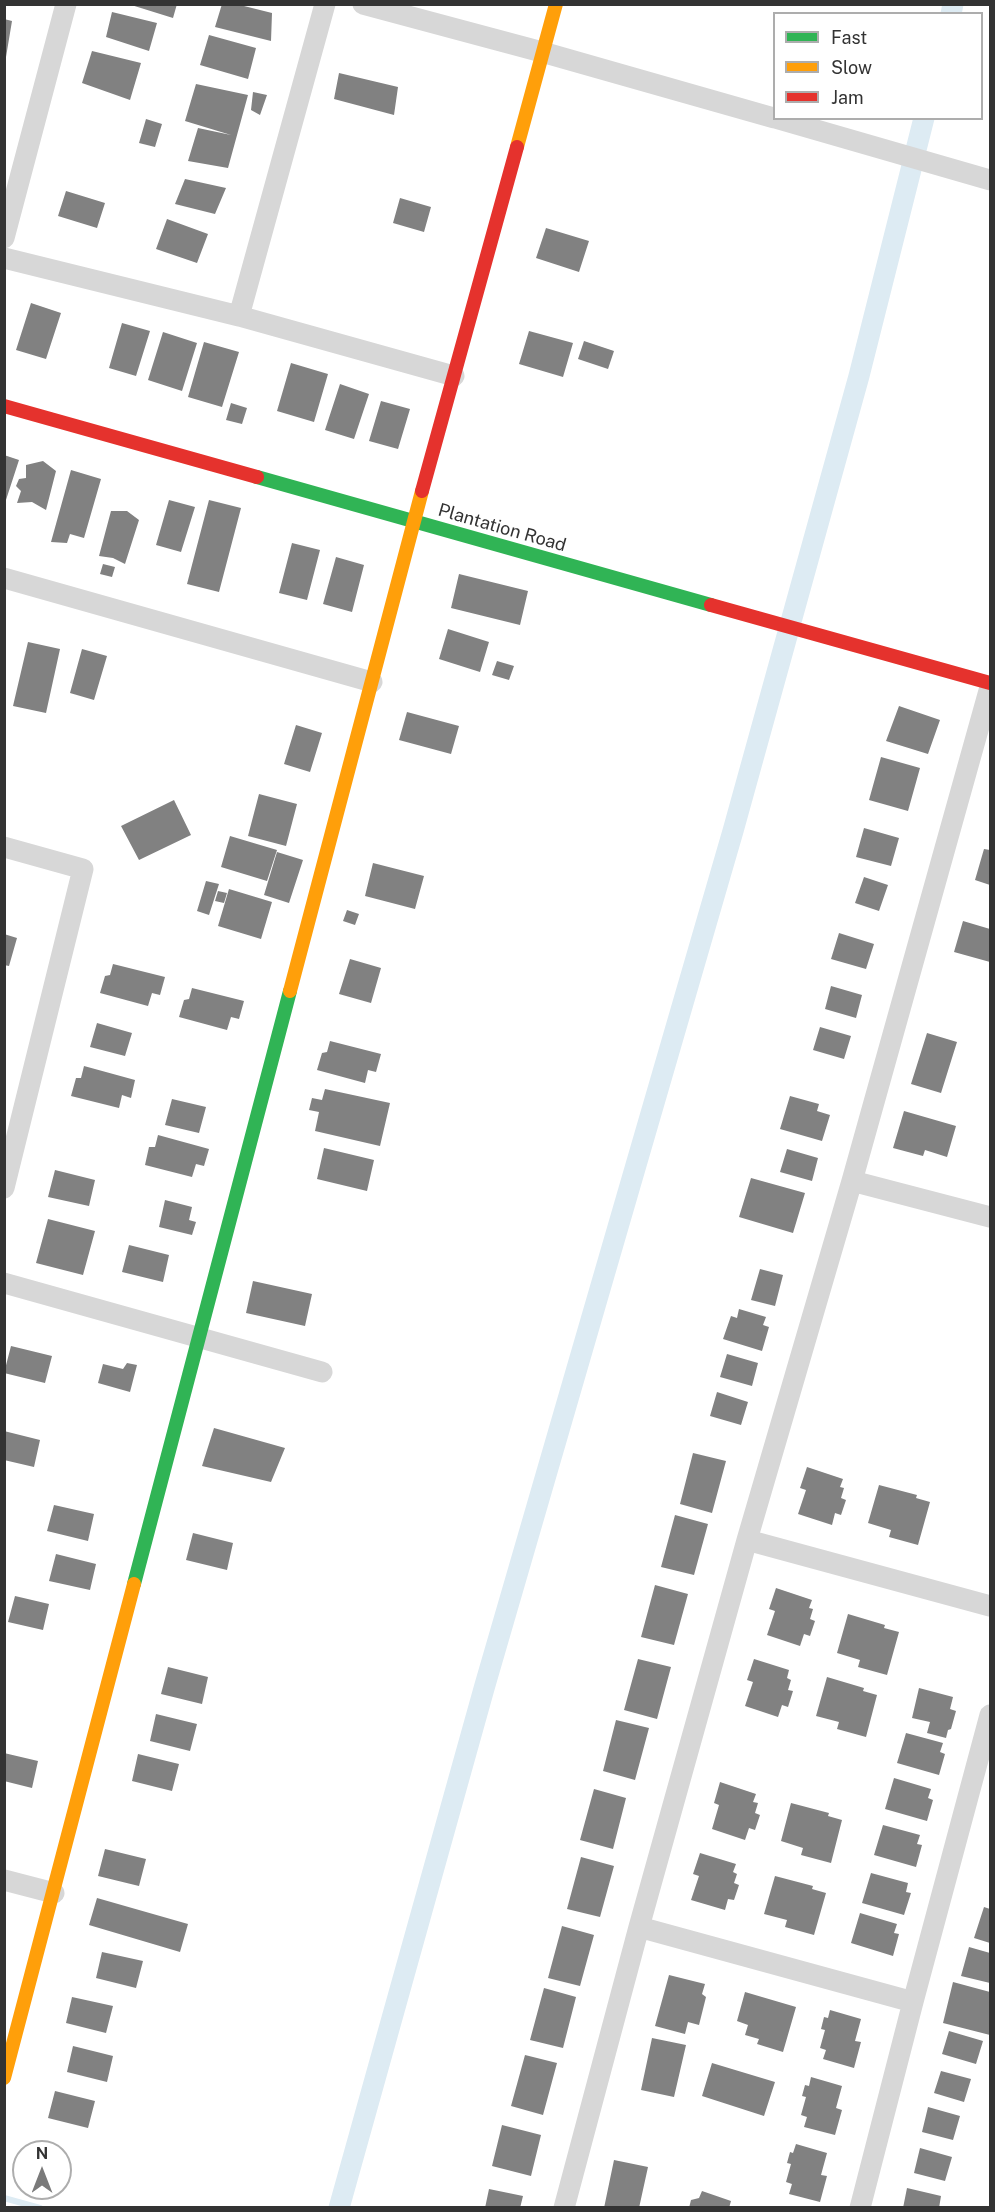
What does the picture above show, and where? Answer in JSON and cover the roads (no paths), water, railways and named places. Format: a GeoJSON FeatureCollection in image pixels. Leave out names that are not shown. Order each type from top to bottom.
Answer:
{"type":"FeatureCollection","features":[{"type":"Feature","properties":{"kind":"street"},"geometry":{"type":"LineString","coordinates":[[4,238],[66,4]]}},
{"type":"Feature","properties":{"kind":"street"},"geometry":{"type":"LineString","coordinates":[[239,316],[325,4]]}},
{"type":"Feature","properties":{"kind":"street"},"geometry":{"type":"LineString","coordinates":[[363,4],[773,117]]}},
{"type":"Feature","properties":{"kind":"street"},"geometry":{"type":"LineString","coordinates":[[4,2078],[414,522],[555,4]]}},
{"type":"Feature","properties":{"kind":"street"},"geometry":{"type":"LineString","coordinates":[[782,120],[990,180]]}},
{"type":"Feature","properties":{"kind":"street"},"geometry":{"type":"LineString","coordinates":[[4,258],[239,316],[454,376]]}},
{"type":"Feature","properties":{"kind":"street","name":"Plantation Road"},"geometry":{"type":"LineString","coordinates":[[4,406],[990,685]]}},
{"type":"Feature","properties":{"kind":"street"},"geometry":{"type":"LineString","coordinates":[[4,578],[372,682]]}},
{"type":"Feature","properties":{"kind":"street"},"geometry":{"type":"LineString","coordinates":[[564,2208],[639,1927],[747,1540],[852,1181],[990,685]]}},
{"type":"Feature","properties":{"kind":"street"},"geometry":{"type":"LineString","coordinates":[[4,847],[83,869],[4,1188]]}},
{"type":"Feature","properties":{"kind":"street"},"geometry":{"type":"LineString","coordinates":[[852,1181],[990,1217]]}},
{"type":"Feature","properties":{"kind":"street"},"geometry":{"type":"LineString","coordinates":[[4,1283],[322,1372]]}},
{"type":"Feature","properties":{"kind":"street"},"geometry":{"type":"LineString","coordinates":[[747,1540],[990,1606]]}},
{"type":"Feature","properties":{"kind":"street"},"geometry":{"type":"LineString","coordinates":[[860,2208],[990,1715]]}},
{"type":"Feature","properties":{"kind":"street"},"geometry":{"type":"LineString","coordinates":[[4,1880],[54,1893]]}},
{"type":"Feature","properties":{"kind":"street"},"geometry":{"type":"LineString","coordinates":[[639,1927],[913,2002]]}},
{"type":"Feature","properties":{"kind":"waterway"},"geometry":{"type":"LineString","coordinates":[[951,12],[953,4]]}},
{"type":"Feature","properties":{"kind":"waterway"},"geometry":{"type":"LineString","coordinates":[[339,2208],[485,1685],[733,831],[859,376],[923,120]]}},
{"type":"Feature","properties":{"kind":"waterway"},"geometry":{"type":"LineString","coordinates":[[4,2198],[40,2208]]}}]}
